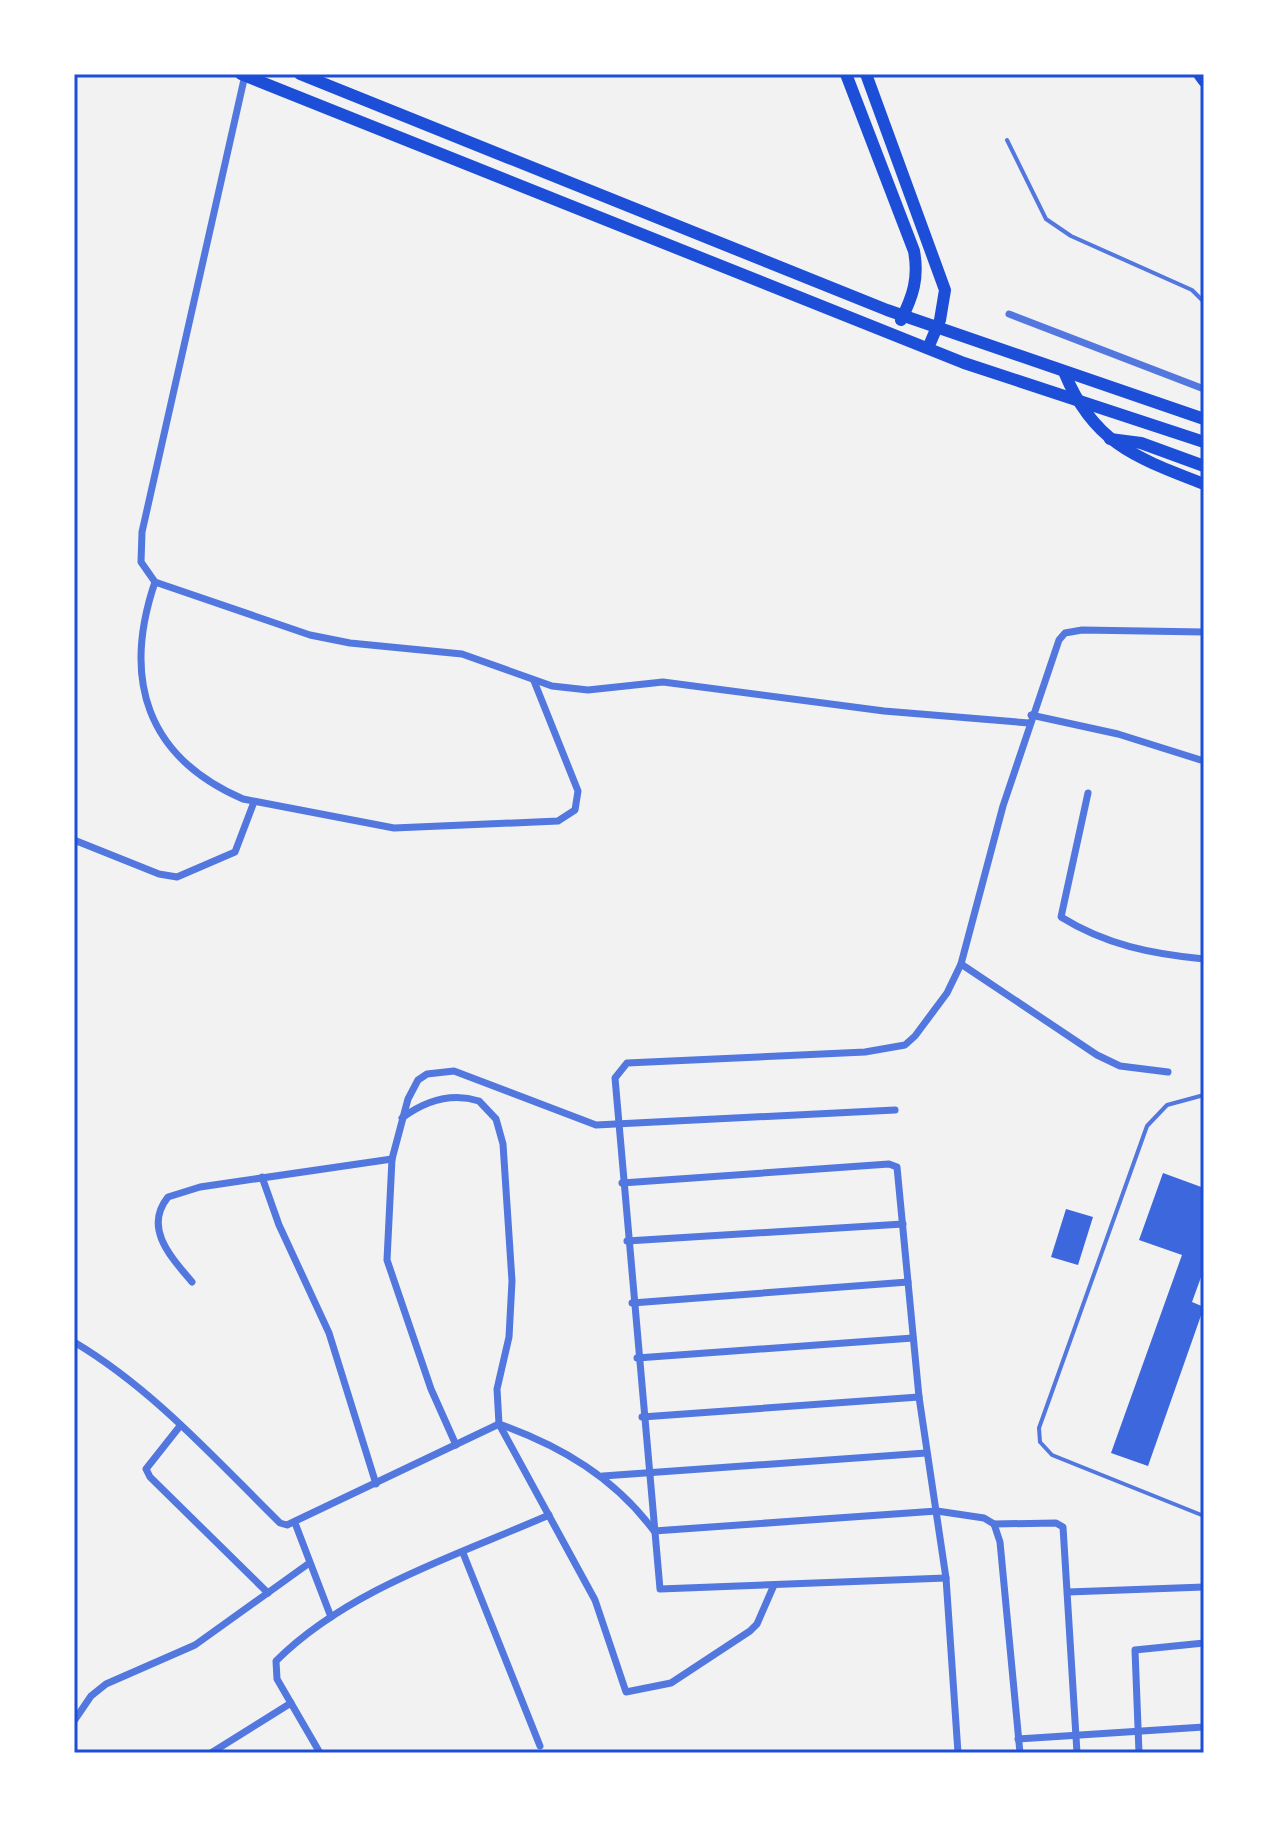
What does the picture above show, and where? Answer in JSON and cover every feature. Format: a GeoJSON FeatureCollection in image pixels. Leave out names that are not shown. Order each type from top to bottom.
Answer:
{"type":"FeatureCollection","features":[{"type":"Feature","properties":{"kind":"main road"},"geometry":{"type":"LineString","coordinates":[[300,74],[903,315],[1065,374],[1204,419]]}},
{"type":"Feature","properties":{"kind":"main road"},"geometry":{"type":"LineString","coordinates":[[846,74],[914,251],[918,271],[912,299],[894,333]]}},
{"type":"Feature","properties":{"kind":"main road"},"geometry":{"type":"LineString","coordinates":[[866,74],[945,290],[938,328],[928,348]]}},
{"type":"Feature","properties":{"kind":"main road"},"geometry":{"type":"LineString","coordinates":[[1199,74],[1204,81]]}},
{"type":"Feature","properties":{"kind":"main road"},"geometry":{"type":"LineString","coordinates":[[243,75],[928,348],[1077,403],[1204,442]]}},
{"type":"Feature","properties":{"kind":"main road"},"geometry":{"type":"LineString","coordinates":[[1065,374],[1077,403],[1110,439],[1137,458],[1204,484]]}},
{"type":"Feature","properties":{"kind":"main road"},"geometry":{"type":"LineString","coordinates":[[1110,439],[1141,443],[1204,466]]}},
{"type":"Feature","properties":{"kind":"street"},"geometry":{"type":"LineString","coordinates":[[243,75],[142,532],[141,562],[155,582],[310,635],[365,645],[442,650],[484,661],[534,681],[588,690],[663,682],[884,711],[1030,719],[1118,734],[1204,761]]}},
{"type":"Feature","properties":{"kind":"street"},"geometry":{"type":"LineString","coordinates":[[1009,314],[1204,389]]}},
{"type":"Feature","properties":{"kind":"street"},"geometry":{"type":"LineString","coordinates":[[155,582],[147,605],[141,657],[143,683],[156,728],[176,755],[202,775],[225,792],[254,802],[394,828],[558,821],[575,810],[578,791],[534,681]]}},
{"type":"Feature","properties":{"kind":"street"},"geometry":{"type":"LineString","coordinates":[[946,1578],[660,1589],[642,1417],[615,1078],[627,1063],[865,1052],[905,1045],[927,1022],[961,964],[1030,719],[1065,633],[1082,630],[1204,632]]}},
{"type":"Feature","properties":{"kind":"street"},"geometry":{"type":"LineString","coordinates":[[1088,793],[1061,917],[1135,950],[1204,959]]}},
{"type":"Feature","properties":{"kind":"street"},"geometry":{"type":"LineString","coordinates":[[74,840],[159,874],[177,877],[230,857],[240,846],[254,802]]}},
{"type":"Feature","properties":{"kind":"street"},"geometry":{"type":"LineString","coordinates":[[961,964],[1097,1055],[1120,1066],[1168,1072]]}},
{"type":"Feature","properties":{"kind":"street"},"geometry":{"type":"LineString","coordinates":[[456,1445],[391,1280],[387,1240],[392,1159],[402,1118],[418,1080],[440,1070],[454,1071],[583,1122],[617,1126],[895,1110]]}},
{"type":"Feature","properties":{"kind":"street"},"geometry":{"type":"LineString","coordinates":[[402,1118],[432,1100],[453,1098],[479,1101],[496,1119],[503,1144],[512,1281],[509,1337],[497,1389],[499,1424],[595,1600],[626,1692],[671,1683],[750,1631],[757,1624],[774,1585]]}},
{"type":"Feature","properties":{"kind":"street"},"geometry":{"type":"LineString","coordinates":[[192,1282],[162,1242],[156,1223],[162,1204],[178,1192],[392,1159]]}},
{"type":"Feature","properties":{"kind":"street"},"geometry":{"type":"LineString","coordinates":[[622,1183],[889,1164],[899,1172],[919,1397],[946,1578],[958,1753]]}},
{"type":"Feature","properties":{"kind":"street"},"geometry":{"type":"LineString","coordinates":[[262,1177],[279,1225],[329,1333],[376,1484]]}},
{"type":"Feature","properties":{"kind":"street"},"geometry":{"type":"LineString","coordinates":[[627,1241],[903,1224]]}},
{"type":"Feature","properties":{"kind":"street"},"geometry":{"type":"LineString","coordinates":[[632,1303],[908,1282]]}},
{"type":"Feature","properties":{"kind":"street"},"geometry":{"type":"LineString","coordinates":[[637,1358],[913,1338]]}},
{"type":"Feature","properties":{"kind":"street"},"geometry":{"type":"LineString","coordinates":[[74,1342],[115,1366],[280,1523],[295,1523],[499,1424],[541,1441],[603,1476],[631,1501],[654,1531]]}},
{"type":"Feature","properties":{"kind":"street"},"geometry":{"type":"LineString","coordinates":[[642,1417],[919,1397]]}},
{"type":"Feature","properties":{"kind":"street"},"geometry":{"type":"LineString","coordinates":[[180,1426],[151,1458],[146,1469],[150,1477],[268,1593]]}},
{"type":"Feature","properties":{"kind":"street"},"geometry":{"type":"LineString","coordinates":[[603,1476],[926,1453]]}},
{"type":"Feature","properties":{"kind":"street"},"geometry":{"type":"LineString","coordinates":[[654,1531],[937,1511],[984,1518],[994,1524],[1061,1525],[1065,1533],[1077,1753]]}},
{"type":"Feature","properties":{"kind":"street"},"geometry":{"type":"LineString","coordinates":[[320,1753],[277,1679],[276,1661],[331,1617],[549,1515]]}},
{"type":"Feature","properties":{"kind":"street"},"geometry":{"type":"LineString","coordinates":[[295,1523],[308,1564],[331,1617]]}},
{"type":"Feature","properties":{"kind":"street"},"geometry":{"type":"LineString","coordinates":[[994,1524],[1000,1542],[1020,1753]]}},
{"type":"Feature","properties":{"kind":"street"},"geometry":{"type":"LineString","coordinates":[[463,1553],[540,1746]]}},
{"type":"Feature","properties":{"kind":"street"},"geometry":{"type":"LineString","coordinates":[[74,1721],[91,1696],[106,1684],[195,1645],[308,1564]]}},
{"type":"Feature","properties":{"kind":"street"},"geometry":{"type":"LineString","coordinates":[[1068,1592],[1204,1587]]}},
{"type":"Feature","properties":{"kind":"street"},"geometry":{"type":"LineString","coordinates":[[1139,1753],[1135,1650],[1204,1643]]}},
{"type":"Feature","properties":{"kind":"street"},"geometry":{"type":"LineString","coordinates":[[211,1753],[291,1703]]}},
{"type":"Feature","properties":{"kind":"street"},"geometry":{"type":"LineString","coordinates":[[1018,1739],[1204,1727]]}},
{"type":"Feature","properties":{"kind":"lane"},"geometry":{"type":"LineString","coordinates":[[1007,140],[1046,219],[1071,236],[1192,290],[1204,302]]}},
{"type":"Feature","properties":{"kind":"lane"},"geometry":{"type":"LineString","coordinates":[[1204,1095],[1167,1105],[1147,1126],[1039,1428],[1040,1442],[1052,1455],[1204,1516]]}},
{"type":"Feature","properties":{"kind":"building"},"geometry":{"type":"Polygon","coordinates":[[[1163,1173],[1204,1188],[1204,1269],[1192,1302],[1204,1307],[1148,1466],[1111,1453],[1182,1255],[1139,1240],[1163,1173]]]}},
{"type":"Feature","properties":{"kind":"building"},"geometry":{"type":"Polygon","coordinates":[[[1066,1209],[1093,1217],[1078,1265],[1051,1257],[1066,1209]]]}}]}
